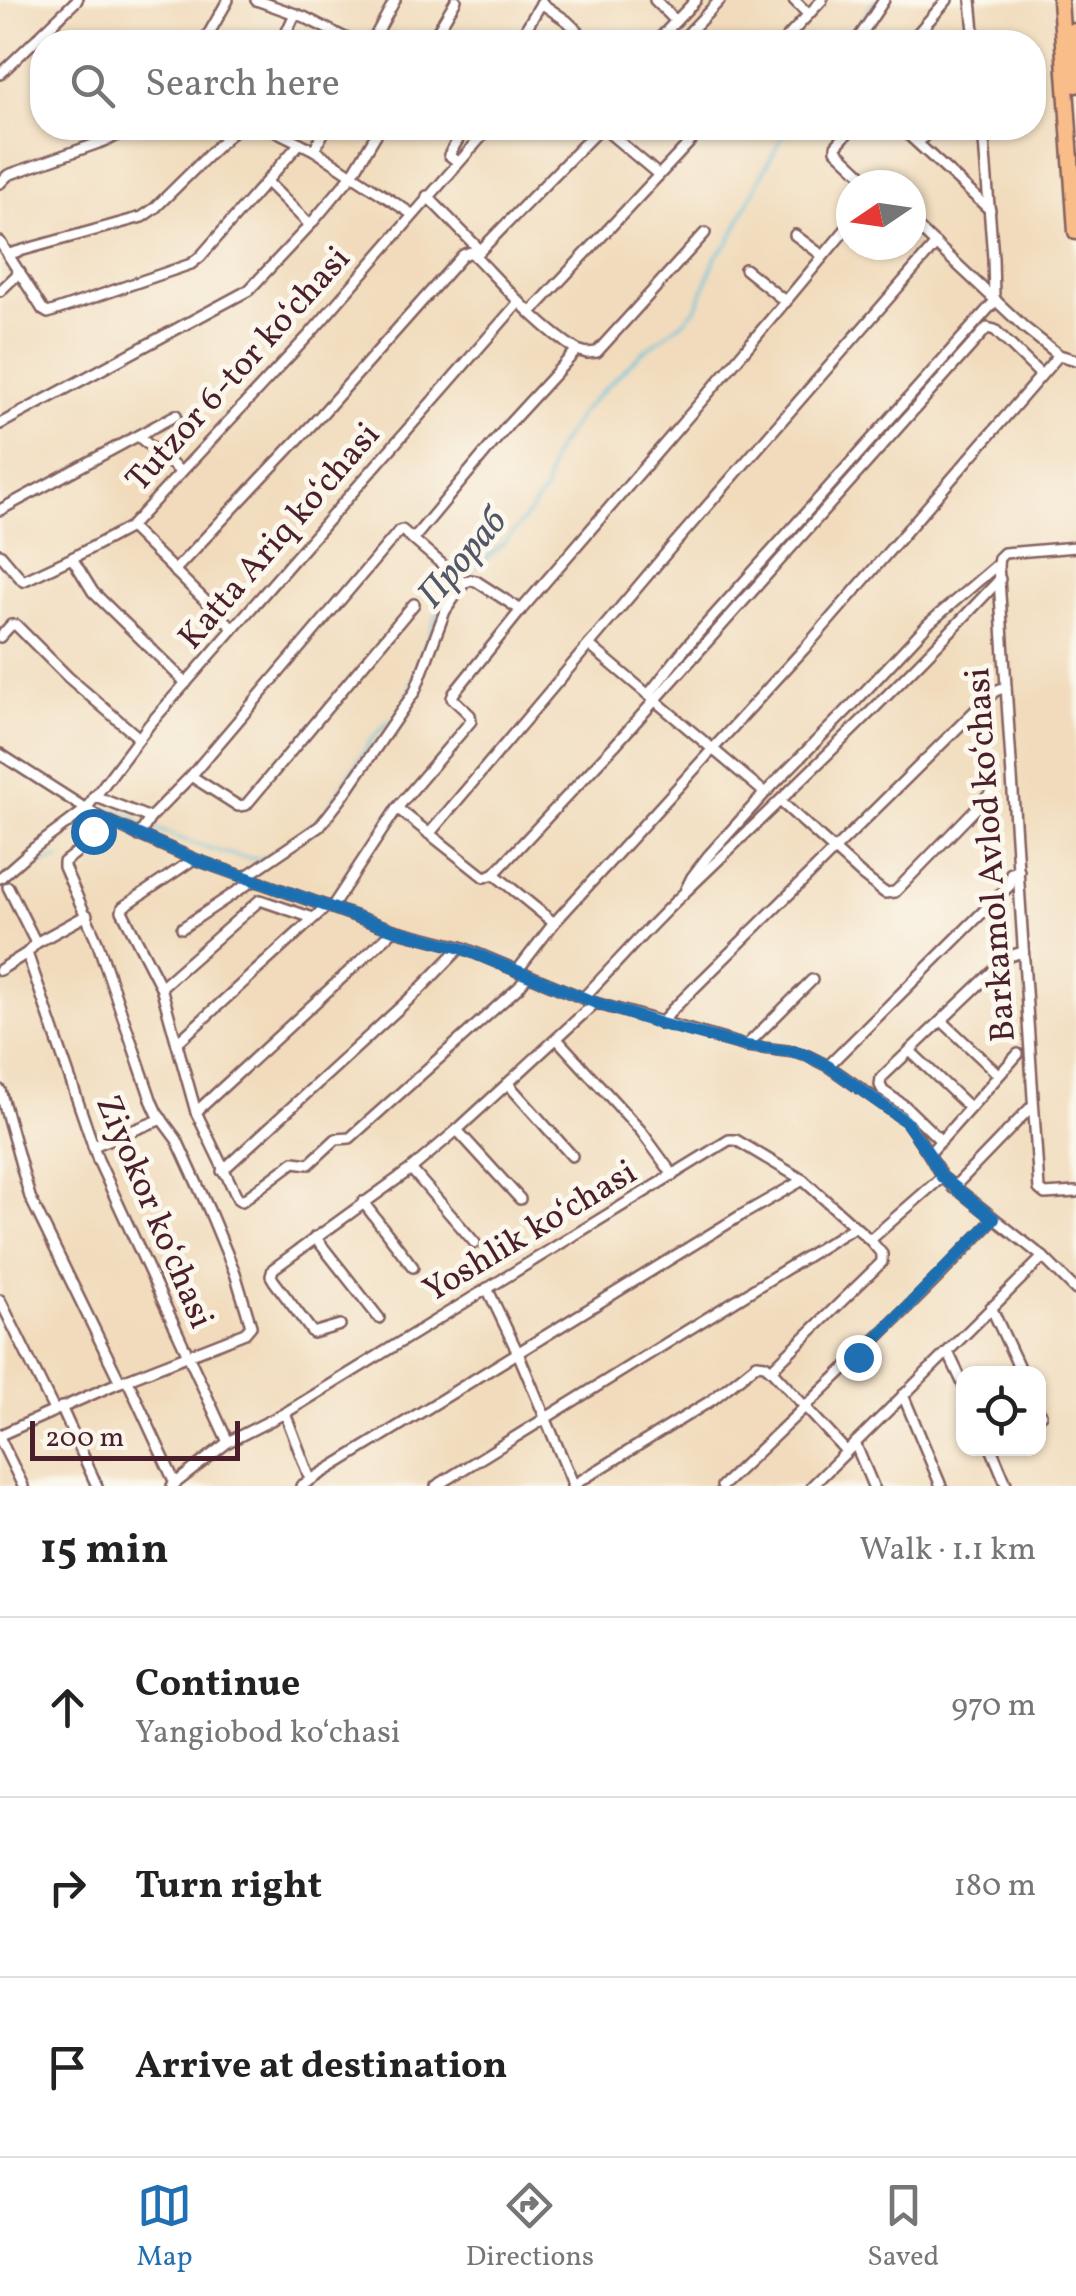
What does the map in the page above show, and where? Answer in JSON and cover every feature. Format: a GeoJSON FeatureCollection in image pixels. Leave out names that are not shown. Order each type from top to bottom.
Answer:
{"type":"FeatureCollection","features":[{"type":"Feature","properties":{"kind":"highway"},"geometry":{"type":"LineString","coordinates":[[1060,0],[1076,232]]}},
{"type":"Feature","properties":{"kind":"highway"},"geometry":{"type":"LineString","coordinates":[[1069,0],[1076,85]]}},
{"type":"Feature","properties":{"kind":"street"},"geometry":{"type":"LineString","coordinates":[[46,30],[77,0]]}},
{"type":"Feature","properties":{"kind":"street"},"geometry":{"type":"LineString","coordinates":[[211,30],[228,0]]}},
{"type":"Feature","properties":{"kind":"street"},"geometry":{"type":"LineString","coordinates":[[256,0],[304,16],[330,30]]}},
{"type":"Feature","properties":{"kind":"street"},"geometry":{"type":"LineString","coordinates":[[285,30],[298,0]]}},
{"type":"Feature","properties":{"kind":"street"},"geometry":{"type":"LineString","coordinates":[[379,30],[395,0]]}},
{"type":"Feature","properties":{"kind":"street"},"geometry":{"type":"LineString","coordinates":[[438,30],[456,0]]}},
{"type":"Feature","properties":{"kind":"street"},"geometry":{"type":"LineString","coordinates":[[654,0],[676,21]]}},
{"type":"Feature","properties":{"kind":"street"},"geometry":{"type":"LineString","coordinates":[[667,30],[696,0]]}},
{"type":"Feature","properties":{"kind":"street"},"geometry":{"type":"LineString","coordinates":[[691,30],[720,0]]}},
{"type":"Feature","properties":{"kind":"street"},"geometry":{"type":"LineString","coordinates":[[794,0],[808,14]]}},
{"type":"Feature","properties":{"kind":"street"},"geometry":{"type":"LineString","coordinates":[[794,30],[822,0]]}},
{"type":"Feature","properties":{"kind":"street"},"geometry":{"type":"LineString","coordinates":[[864,30],[884,0]]}},
{"type":"Feature","properties":{"kind":"street"},"geometry":{"type":"LineString","coordinates":[[921,30],[947,0]]}},
{"type":"Feature","properties":{"kind":"street"},"geometry":{"type":"LineString","coordinates":[[971,0],[974,30]]}},
{"type":"Feature","properties":{"kind":"street"},"geometry":{"type":"LineString","coordinates":[[525,30],[542,2],[576,30]]}},
{"type":"Feature","properties":{"kind":"street"},"geometry":{"type":"LineString","coordinates":[[0,74],[30,45]]}},
{"type":"Feature","properties":{"kind":"street"},"geometry":{"type":"LineString","coordinates":[[0,182],[12,174],[110,140]]}},
{"type":"Feature","properties":{"kind":"street"},"geometry":{"type":"LineString","coordinates":[[9,254],[142,217],[224,140]]}},
{"type":"Feature","properties":{"kind":"street"},"geometry":{"type":"LineString","coordinates":[[294,140],[412,214]]}},
{"type":"Feature","properties":{"kind":"street"},"geometry":{"type":"LineString","coordinates":[[314,150],[319,140]]}},
{"type":"Feature","properties":{"kind":"street"},"geometry":{"type":"LineString","coordinates":[[0,424],[249,290],[352,175],[373,140]]}},
{"type":"Feature","properties":{"kind":"street"},"geometry":{"type":"LineString","coordinates":[[457,140],[449,155],[458,162]]}},
{"type":"Feature","properties":{"kind":"street","name":"Tutzor 6-tor koʻchasi"},"geometry":{"type":"LineString","coordinates":[[0,554],[23,582],[130,527],[310,334],[478,140]]}},
{"type":"Feature","properties":{"kind":"street"},"geometry":{"type":"LineString","coordinates":[[478,253],[589,140]]}},
{"type":"Feature","properties":{"kind":"street"},"geometry":{"type":"LineString","coordinates":[[616,140],[659,174]]}},
{"type":"Feature","properties":{"kind":"street"},"geometry":{"type":"LineString","coordinates":[[532,312],[692,140]]}},
{"type":"Feature","properties":{"kind":"street"},"geometry":{"type":"LineString","coordinates":[[841,140],[836,150],[857,170]]}},
{"type":"Feature","properties":{"kind":"street"},"geometry":{"type":"LineString","coordinates":[[915,140],[990,210]]}},
{"type":"Feature","properties":{"kind":"street"},"geometry":{"type":"LineString","coordinates":[[918,143],[921,140]]}},
{"type":"Feature","properties":{"kind":"street"},"geometry":{"type":"LineString","coordinates":[[940,371],[995,298],[984,140]]}},
{"type":"Feature","properties":{"kind":"street"},"geometry":{"type":"LineString","coordinates":[[0,242],[43,310],[50,313],[200,258],[300,143]]}},
{"type":"Feature","properties":{"kind":"street"},"geometry":{"type":"LineString","coordinates":[[267,182],[310,224]]}},
{"type":"Feature","properties":{"kind":"street"},"geometry":{"type":"LineString","coordinates":[[427,196],[520,302],[567,344],[587,353],[598,352],[704,233]]}},
{"type":"Feature","properties":{"kind":"street"},"geometry":{"type":"LineString","coordinates":[[795,234],[823,256]]}},
{"type":"Feature","properties":{"kind":"street"},"geometry":{"type":"LineString","coordinates":[[926,235],[1025,328],[1060,355],[1076,360]]}},
{"type":"Feature","properties":{"kind":"street"},"geometry":{"type":"LineString","coordinates":[[177,1042],[330,907],[397,808],[471,721],[452,695],[836,241]]}},
{"type":"Feature","properties":{"kind":"street"},"geometry":{"type":"LineString","coordinates":[[428,834],[936,244]]}},
{"type":"Feature","properties":{"kind":"street"},"geometry":{"type":"LineString","coordinates":[[174,571],[322,415],[463,255],[478,253]]}},
{"type":"Feature","properties":{"kind":"street"},"geometry":{"type":"LineString","coordinates":[[745,269],[786,302]]}},
{"type":"Feature","properties":{"kind":"street"},"geometry":{"type":"LineString","coordinates":[[0,291],[20,272]]}},
{"type":"Feature","properties":{"kind":"street","name":"Katta Ariq koʻchasi"},"geometry":{"type":"LineString","coordinates":[[85,810],[186,682],[520,302]]}},
{"type":"Feature","properties":{"kind":"street"},"geometry":{"type":"LineString","coordinates":[[397,808],[484,877],[494,874],[652,697],[686,648],[940,371],[986,328],[991,327],[1042,375]]}},
{"type":"Feature","properties":{"kind":"street"},"geometry":{"type":"LineString","coordinates":[[414,538],[577,350]]}},
{"type":"Feature","properties":{"kind":"street"},"geometry":{"type":"LineString","coordinates":[[517,971],[554,923],[805,648],[1060,355]]}},
{"type":"Feature","properties":{"kind":"street"},"geometry":{"type":"LineString","coordinates":[[0,510],[176,415]]}},
{"type":"Feature","properties":{"kind":"street"},"geometry":{"type":"LineString","coordinates":[[138,436],[182,472]]}},
{"type":"Feature","properties":{"kind":"street"},"geometry":{"type":"LineString","coordinates":[[130,527],[233,628]]}},
{"type":"Feature","properties":{"kind":"street"},"geometry":{"type":"LineString","coordinates":[[139,836],[150,818],[396,533],[402,530],[414,538],[462,581],[476,581],[521,610]]}},
{"type":"Feature","properties":{"kind":"street"},"geometry":{"type":"LineString","coordinates":[[685,891],[708,856],[765,794],[928,624],[998,564],[999,558],[1004,554],[1076,547]]}},
{"type":"Feature","properties":{"kind":"street"},"geometry":{"type":"LineString","coordinates":[[72,558],[93,592],[186,682]]}},
{"type":"Feature","properties":{"kind":"street","name":"Barkamol Avlod koʻchasi"},"geometry":{"type":"LineString","coordinates":[[998,564],[1039,1189],[1045,1194],[1076,1192]]}},
{"type":"Feature","properties":{"kind":"street"},"geometry":{"type":"LineString","coordinates":[[583,998],[685,891],[1000,579]]}},
{"type":"Feature","properties":{"kind":"street"},"geometry":{"type":"LineString","coordinates":[[182,928],[320,826],[415,691],[445,611],[462,581]]}},
{"type":"Feature","properties":{"kind":"street"},"geometry":{"type":"LineString","coordinates":[[190,776],[238,806],[246,806],[414,604]]}},
{"type":"Feature","properties":{"kind":"street"},"geometry":{"type":"LineString","coordinates":[[0,638],[11,625],[16,625],[68,677],[139,738]]}},
{"type":"Feature","properties":{"kind":"street"},"geometry":{"type":"LineString","coordinates":[[590,645],[765,794]]}},
{"type":"Feature","properties":{"kind":"street"},"geometry":{"type":"LineString","coordinates":[[661,1024],[995,691],[1006,687]]}},
{"type":"Feature","properties":{"kind":"street"},"geometry":{"type":"LineString","coordinates":[[0,754],[85,810],[194,859],[394,930],[461,948],[596,1003],[746,1046],[795,1052],[828,1066],[906,1122],[953,1188],[1043,1257],[1076,1290]]}},
{"type":"Feature","properties":{"kind":"street"},"geometry":{"type":"LineString","coordinates":[[780,801],[833,851],[886,892],[895,892],[990,794]]}},
{"type":"Feature","properties":{"kind":"street"},"geometry":{"type":"LineString","coordinates":[[94,796],[150,818]]}},
{"type":"Feature","properties":{"kind":"street"},"geometry":{"type":"LineString","coordinates":[[1,875],[85,810]]}},
{"type":"Feature","properties":{"kind":"street"},"geometry":{"type":"LineString","coordinates":[[100,818],[77,852],[64,862],[66,874],[88,915],[152,1102],[177,1140],[210,1210],[251,1326],[244,1333],[188,1354],[228,1442]]}},
{"type":"Feature","properties":{"kind":"street"},"geometry":{"type":"LineString","coordinates":[[194,859],[122,911],[161,986],[196,1112],[222,1171],[242,1201],[289,1165],[300,1161],[309,1164],[336,1139],[350,1138],[528,975]]}},
{"type":"Feature","properties":{"kind":"street"},"geometry":{"type":"LineString","coordinates":[[828,1066],[1010,885],[1011,874],[1018,871]]}},
{"type":"Feature","properties":{"kind":"street"},"geometry":{"type":"LineString","coordinates":[[494,874],[554,923]]}},
{"type":"Feature","properties":{"kind":"street"},"geometry":{"type":"LineString","coordinates":[[161,986],[256,902],[265,884]]}},
{"type":"Feature","properties":{"kind":"street"},"geometry":{"type":"LineString","coordinates":[[8,887],[36,943]]}},
{"type":"Feature","properties":{"kind":"street"},"geometry":{"type":"LineString","coordinates":[[256,902],[265,900],[313,918]]}},
{"type":"Feature","properties":{"kind":"street"},"geometry":{"type":"LineString","coordinates":[[0,970],[36,943],[88,915]]}},
{"type":"Feature","properties":{"kind":"street"},"geometry":{"type":"LineString","coordinates":[[196,1112],[394,930]]}},
{"type":"Feature","properties":{"kind":"street"},"geometry":{"type":"LineString","coordinates":[[222,1171],[461,948]]}},
{"type":"Feature","properties":{"kind":"street"},"geometry":{"type":"LineString","coordinates":[[940,1141],[884,1091],[881,1078],[1009,956],[1024,952]]}},
{"type":"Feature","properties":{"kind":"street","name":"Ziyokor koʻchasi"},"geometry":{"type":"LineString","coordinates":[[0,1437],[188,1354],[93,1146],[27,953]]}},
{"type":"Feature","properties":{"kind":"street"},"geometry":{"type":"LineString","coordinates":[[746,1046],[812,980]]}},
{"type":"Feature","properties":{"kind":"street"},"geometry":{"type":"LineString","coordinates":[[340,1326],[313,1333],[271,1276],[272,1269],[410,1169],[596,1003]]}},
{"type":"Feature","properties":{"kind":"street"},"geometry":{"type":"LineString","coordinates":[[942,1022],[999,1074]]}},
{"type":"Feature","properties":{"kind":"street"},"geometry":{"type":"LineString","coordinates":[[557,1039],[641,1131],[673,1175]]}},
{"type":"Feature","properties":{"kind":"street"},"geometry":{"type":"LineString","coordinates":[[910,1051],[970,1108]]}},
{"type":"Feature","properties":{"kind":"street"},"geometry":{"type":"LineString","coordinates":[[929,1154],[1018,1054]]}},
{"type":"Feature","properties":{"kind":"street"},"geometry":{"type":"LineString","coordinates":[[508,1084],[572,1156]]}},
{"type":"Feature","properties":{"kind":"street"},"geometry":{"type":"LineString","coordinates":[[0,1090],[30,1197],[174,1485]]}},
{"type":"Feature","properties":{"kind":"street"},"geometry":{"type":"LineString","coordinates":[[953,1188],[1032,1106]]}},
{"type":"Feature","properties":{"kind":"street"},"geometry":{"type":"LineString","coordinates":[[93,1146],[162,1119]]}},
{"type":"Feature","properties":{"kind":"street"},"geometry":{"type":"LineString","coordinates":[[0,1135],[13,1129]]}},
{"type":"Feature","properties":{"kind":"street"},"geometry":{"type":"LineString","coordinates":[[457,1130],[520,1200]]}},
{"type":"Feature","properties":{"kind":"street","name":"Yoshlik koʻchasi"},"geometry":{"type":"LineString","coordinates":[[174,1485],[228,1442],[285,1413],[734,1139],[803,1180],[870,1240]]}},
{"type":"Feature","properties":{"kind":"street"},"geometry":{"type":"LineString","coordinates":[[410,1169],[476,1243]]}},
{"type":"Feature","properties":{"kind":"street"},"geometry":{"type":"LineString","coordinates":[[771,1370],[882,1262],[882,1254],[870,1240],[942,1177]]}},
{"type":"Feature","properties":{"kind":"street"},"geometry":{"type":"LineString","coordinates":[[285,1413],[305,1482],[803,1180]]}},
{"type":"Feature","properties":{"kind":"street"},"geometry":{"type":"LineString","coordinates":[[363,1202],[412,1266]]}},
{"type":"Feature","properties":{"kind":"street"},"geometry":{"type":"LineString","coordinates":[[722,1486],[926,1291],[994,1219]]}},
{"type":"Feature","properties":{"kind":"street"},"geometry":{"type":"LineString","coordinates":[[436,1486],[854,1227]]}},
{"type":"Feature","properties":{"kind":"street"},"geometry":{"type":"LineString","coordinates":[[315,1237],[378,1318]]}},
{"type":"Feature","properties":{"kind":"street"},"geometry":{"type":"LineString","coordinates":[[812,1486],[1043,1257]]}},
{"type":"Feature","properties":{"kind":"street"},"geometry":{"type":"LineString","coordinates":[[487,1288],[547,1418],[573,1486],[712,1400],[756,1364],[771,1370],[846,1451]]}},
{"type":"Feature","properties":{"kind":"street"},"geometry":{"type":"LineString","coordinates":[[0,1300],[97,1486]]}},
{"type":"Feature","properties":{"kind":"street"},"geometry":{"type":"LineString","coordinates":[[991,1308],[1018,1366]]}},
{"type":"Feature","properties":{"kind":"street"},"geometry":{"type":"LineString","coordinates":[[948,1352],[956,1369]]}},
{"type":"Feature","properties":{"kind":"street"},"geometry":{"type":"LineString","coordinates":[[903,1396],[941,1486]]}},
{"type":"Feature","properties":{"kind":"street"},"geometry":{"type":"LineString","coordinates":[[0,1437],[23,1486]]}},
{"type":"Feature","properties":{"kind":"street"},"geometry":{"type":"LineString","coordinates":[[855,1443],[873,1486]]}},
{"type":"Feature","properties":{"kind":"street"},"geometry":{"type":"LineString","coordinates":[[995,1456],[1008,1486]]}},
{"type":"Feature","properties":{"kind":"waterway"},"geometry":{"type":"LineString","coordinates":[[856,30],[875,0]]}},
{"type":"Feature","properties":{"kind":"waterway","name":"Прораб"},"geometry":{"type":"LineString","coordinates":[[462,580],[505,542],[531,511],[545,490],[552,456],[582,411],[640,354],[697,307],[716,256],[729,242],[781,140]]}},
{"type":"Feature","properties":{"kind":"waterway","name":"Прораб"},"geometry":{"type":"LineString","coordinates":[[407,696],[436,617],[451,594]]}},
{"type":"Feature","properties":{"kind":"waterway","name":"Прораб"},"geometry":{"type":"LineString","coordinates":[[327,810],[372,739],[391,719]]}},
{"type":"Feature","properties":{"kind":"waterway","name":"Прораб"},"geometry":{"type":"LineString","coordinates":[[98,812],[115,810],[141,822]]}},
{"type":"Feature","properties":{"kind":"waterway","name":"Прораб"},"geometry":{"type":"LineString","coordinates":[[149,825],[224,852],[263,858],[322,816]]}},
{"type":"Feature","properties":{"kind":"waterway","name":"Прораб"},"geometry":{"type":"LineString","coordinates":[[82,837],[93,818]]}},
{"type":"Feature","properties":{"kind":"waterway","name":"Прораб"},"geometry":{"type":"LineString","coordinates":[[0,886],[21,869],[60,859]]}},
{"type":"Feature","properties":{"kind":"route"},"geometry":{"type":"LineString","coordinates":[[93,831],[100,818],[194,859],[394,930],[461,948],[596,1003],[746,1046],[808,1056],[873,1096],[906,1122],[942,1177],[994,1219],[858,1357]]}}]}
